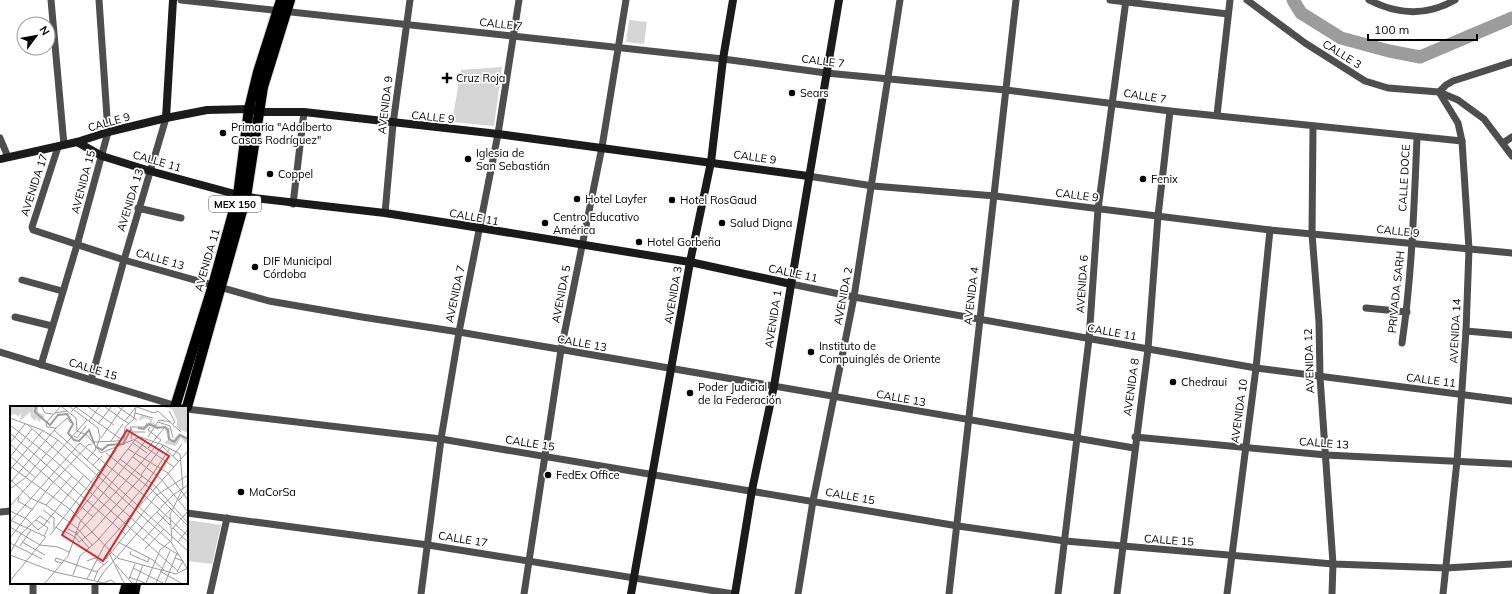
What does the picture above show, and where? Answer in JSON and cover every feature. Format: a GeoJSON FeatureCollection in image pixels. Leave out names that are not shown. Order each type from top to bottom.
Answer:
{"type":"FeatureCollection","features":[{"type":"Feature","properties":{"kind":"main road","name":"AVENIDA 13"},"geometry":{"type":"LineString","coordinates":[[166,118],[173,0]]}},
{"type":"Feature","properties":{"kind":"main road","name":"AVENIDA 11"},"geometry":{"type":"LineString","coordinates":[[187,406],[217,287],[242,196],[253,110],[263,87],[281,12],[281,0]]}},
{"type":"Feature","properties":{"kind":"main road","name":"AVENIDA 11"},"geometry":{"type":"LineString","coordinates":[[281,12],[290,0]]}},
{"type":"Feature","properties":{"kind":"main road","name":"AVENIDA 3"},"geometry":{"type":"LineString","coordinates":[[631,594],[690,262],[711,162],[723,60],[733,0]]}},
{"type":"Feature","properties":{"kind":"main road","name":"AVENIDA 1"},"geometry":{"type":"LineString","coordinates":[[734,594],[752,490],[774,386],[808,176],[839,0]]}},
{"type":"Feature","properties":{"kind":"main road","name":"CALLE 9"},"geometry":{"type":"LineString","coordinates":[[4,158],[61,146],[108,132],[166,118],[207,110],[253,110],[304,112],[393,124],[498,134],[808,176]]}},
{"type":"Feature","properties":{"kind":"main road","name":"CALLE 11"},"geometry":{"type":"LineString","coordinates":[[77,142],[102,156],[150,171],[242,196],[292,204],[385,213],[582,246],[690,262],[791,284]]}},
{"type":"Feature","properties":{"kind":"main road","name":"AVENIDA 11"},"geometry":{"type":"LineString","coordinates":[[177,406],[217,287]]}},
{"type":"Feature","properties":{"kind":"main road"},"geometry":{"type":"LineString","coordinates":[[126,591],[135,584]]}},
{"type":"Feature","properties":{"kind":"street"},"geometry":{"type":"LineString","coordinates":[[51,0],[61,146]]}},
{"type":"Feature","properties":{"kind":"street","name":"AVENIDA 15"},"geometry":{"type":"LineString","coordinates":[[41,365],[77,245],[108,132],[99,0]]}},
{"type":"Feature","properties":{"kind":"street","name":"CALLE 7"},"geometry":{"type":"LineString","coordinates":[[181,0],[281,12],[407,24],[889,80],[1006,90],[1111,102],[1170,111],[1418,138],[1462,141]]}},
{"type":"Feature","properties":{"kind":"street","name":"AVENIDA 9"},"geometry":{"type":"LineString","coordinates":[[385,213],[393,124],[410,0]]}},
{"type":"Feature","properties":{"kind":"street","name":"AVENIDA 7"},"geometry":{"type":"LineString","coordinates":[[421,594],[441,439],[459,332],[498,134],[519,0]]}},
{"type":"Feature","properties":{"kind":"street","name":"AVENIDA 5"},"geometry":{"type":"LineString","coordinates":[[524,594],[562,350],[602,147],[626,0]]}},
{"type":"Feature","properties":{"kind":"street","name":"AVENIDA 2"},"geometry":{"type":"LineString","coordinates":[[798,594],[813,501],[854,297],[873,186],[900,0]]}},
{"type":"Feature","properties":{"kind":"street","name":"AVENIDA 4"},"geometry":{"type":"LineString","coordinates":[[949,594],[958,526],[979,318],[995,196],[1016,0]]}},
{"type":"Feature","properties":{"kind":"street"},"geometry":{"type":"LineString","coordinates":[[1110,0],[1126,0],[1228,14]]}},
{"type":"Feature","properties":{"kind":"street","name":"AVENIDA 6"},"geometry":{"type":"LineString","coordinates":[[1058,594],[1089,339],[1098,209],[1111,102],[1126,0]]}},
{"type":"Feature","properties":{"kind":"street"},"geometry":{"type":"LineString","coordinates":[[1217,115],[1230,0]]}},
{"type":"Feature","properties":{"kind":"street","name":"CALLE 3"},"geometry":{"type":"LineString","coordinates":[[1247,0],[1299,39],[1365,81],[1388,88],[1439,92],[1458,100],[1472,109],[1484,120],[1512,156]]}},
{"type":"Feature","properties":{"kind":"street"},"geometry":{"type":"LineString","coordinates":[[1373,1],[1389,9],[1426,12],[1443,7],[1455,0]]}},
{"type":"Feature","properties":{"kind":"street"},"geometry":{"type":"LineString","coordinates":[[1439,92],[1446,85],[1453,82],[1512,62]]}},
{"type":"Feature","properties":{"kind":"street","name":"AVENIDA 14"},"geometry":{"type":"LineString","coordinates":[[1439,92],[1458,124],[1462,141],[1469,249],[1462,395],[1457,461],[1443,594]]}},
{"type":"Feature","properties":{"kind":"street","name":"AVENIDA 8"},"geometry":{"type":"LineString","coordinates":[[1117,594],[1124,547],[1134,448],[1148,349],[1158,216],[1170,111]]}},
{"type":"Feature","properties":{"kind":"street"},"geometry":{"type":"LineString","coordinates":[[292,204],[304,112]]}},
{"type":"Feature","properties":{"kind":"street","name":"AVENIDA 13"},"geometry":{"type":"LineString","coordinates":[[91,380],[138,208],[166,118]]}},
{"type":"Feature","properties":{"kind":"street","name":"AVENIDA 12"},"geometry":{"type":"LineString","coordinates":[[1313,126],[1312,234],[1319,322],[1320,377],[1333,564],[1332,594]]}},
{"type":"Feature","properties":{"kind":"street"},"geometry":{"type":"LineString","coordinates":[[1503,143],[1512,137]]}},
{"type":"Feature","properties":{"kind":"street"},"geometry":{"type":"LineString","coordinates":[[0,138],[4,158]]}},
{"type":"Feature","properties":{"kind":"street","name":"CALLE DOCE"},"geometry":{"type":"LineString","coordinates":[[1412,243],[1418,138]]}},
{"type":"Feature","properties":{"kind":"street","name":"AVENIDA 17"},"geometry":{"type":"LineString","coordinates":[[33,230],[32,227],[61,146]]}},
{"type":"Feature","properties":{"kind":"street","name":"CALLE 9"},"geometry":{"type":"LineString","coordinates":[[808,176],[873,186],[995,196],[1270,230],[1512,253]]}},
{"type":"Feature","properties":{"kind":"street"},"geometry":{"type":"LineString","coordinates":[[138,208],[181,218]]}},
{"type":"Feature","properties":{"kind":"street","name":"CALLE 13"},"geometry":{"type":"LineString","coordinates":[[33,230],[124,260],[269,301],[362,318],[459,332],[671,370],[774,386],[1077,440],[1134,448]]}},
{"type":"Feature","properties":{"kind":"street","name":"AVENIDA 10"},"geometry":{"type":"LineString","coordinates":[[1227,594],[1230,555],[1256,368],[1270,230]]}},
{"type":"Feature","properties":{"kind":"street","name":"PRIVADA SARH"},"geometry":{"type":"LineString","coordinates":[[1402,343],[1407,312],[1412,243]]}},
{"type":"Feature","properties":{"kind":"street"},"geometry":{"type":"LineString","coordinates":[[22,280],[62,291]]}},
{"type":"Feature","properties":{"kind":"street","name":"CALLE 11"},"geometry":{"type":"LineString","coordinates":[[791,284],[854,297],[1256,368],[1512,401]]}},
{"type":"Feature","properties":{"kind":"street"},"geometry":{"type":"LineString","coordinates":[[1366,308],[1407,312]]}},
{"type":"Feature","properties":{"kind":"street"},"geometry":{"type":"LineString","coordinates":[[15,317],[52,326]]}},
{"type":"Feature","properties":{"kind":"street"},"geometry":{"type":"LineString","coordinates":[[1466,331],[1512,335]]}},
{"type":"Feature","properties":{"kind":"street","name":"CALLE 15"},"geometry":{"type":"LineString","coordinates":[[0,352],[177,406]]}},
{"type":"Feature","properties":{"kind":"street","name":"CALLE 15"},"geometry":{"type":"LineString","coordinates":[[188,408],[441,439],[752,490],[958,526],[1065,541],[1333,564],[1446,568],[1512,564]]}},
{"type":"Feature","properties":{"kind":"street","name":"CALLE 13"},"geometry":{"type":"LineString","coordinates":[[1136,437],[1326,455],[1512,464]]}},
{"type":"Feature","properties":{"kind":"street"},"geometry":{"type":"LineString","coordinates":[[0,512],[10,511]]}},
{"type":"Feature","properties":{"kind":"street","name":"CALLE 17"},"geometry":{"type":"LineString","coordinates":[[188,513],[530,560],[734,594]]}},
{"type":"Feature","properties":{"kind":"street"},"geometry":{"type":"LineString","coordinates":[[210,594],[227,518]]}},
{"type":"Feature","properties":{"kind":"shaded area"},"geometry":{"type":"Polygon","coordinates":[[[629,20],[647,22],[644,44],[626,42],[629,20]]]}},
{"type":"Feature","properties":{"kind":"shaded area"},"geometry":{"type":"Polygon","coordinates":[[[502,67],[494,126],[452,122],[461,70],[502,67]]]}},
{"type":"Feature","properties":{"kind":"shaded area"},"geometry":{"type":"Polygon","coordinates":[[[188,520],[221,525],[212,564],[188,561],[188,520]]]}},
{"type":"Feature","properties":{"kind":"waterway"},"geometry":{"type":"LineString","coordinates":[[1293,0],[1301,13],[1341,38],[1389,51],[1420,57],[1512,18]]}},
{"type":"Feature","properties":{"kind":"place","name":"Cruz Roja"},"geometry":{"type":"Point","coordinates":[447,78]}},
{"type":"Feature","properties":{"kind":"place","name":"Sears"},"geometry":{"type":"Point","coordinates":[792,93]}},
{"type":"Feature","properties":{"kind":"place","name":"Primaria \"Adalberto Casas Rodríguez\""},"geometry":{"type":"Point","coordinates":[223,133]}},
{"type":"Feature","properties":{"kind":"place","name":"Iglesia de San Sebastián"},"geometry":{"type":"Point","coordinates":[468,159]}},
{"type":"Feature","properties":{"kind":"place","name":"Coppel"},"geometry":{"type":"Point","coordinates":[270,174]}},
{"type":"Feature","properties":{"kind":"place","name":"Fenix"},"geometry":{"type":"Point","coordinates":[1143,179]}},
{"type":"Feature","properties":{"kind":"place","name":"Hotel Layfer"},"geometry":{"type":"Point","coordinates":[577,199]}},
{"type":"Feature","properties":{"kind":"place","name":"Hotel RosGaud"},"geometry":{"type":"Point","coordinates":[672,200]}},
{"type":"Feature","properties":{"kind":"place","name":"Centro Educativo América"},"geometry":{"type":"Point","coordinates":[545,223]}},
{"type":"Feature","properties":{"kind":"place","name":"Salud Digna"},"geometry":{"type":"Point","coordinates":[722,223]}},
{"type":"Feature","properties":{"kind":"place","name":"Hotel Gorbeña"},"geometry":{"type":"Point","coordinates":[639,242]}},
{"type":"Feature","properties":{"kind":"place","name":"DIF Municipal Córdoba"},"geometry":{"type":"Point","coordinates":[255,267]}},
{"type":"Feature","properties":{"kind":"place","name":"Instituto de Compuinglés de Oriente"},"geometry":{"type":"Point","coordinates":[811,352]}},
{"type":"Feature","properties":{"kind":"place","name":"Chedraui"},"geometry":{"type":"Point","coordinates":[1173,382]}},
{"type":"Feature","properties":{"kind":"place","name":"Poder Judicial de la Federación"},"geometry":{"type":"Point","coordinates":[690,393]}},
{"type":"Feature","properties":{"kind":"place","name":"FedEx Office"},"geometry":{"type":"Point","coordinates":[548,475]}},
{"type":"Feature","properties":{"kind":"place","name":"MaCorSa"},"geometry":{"type":"Point","coordinates":[241,492]}}]}
